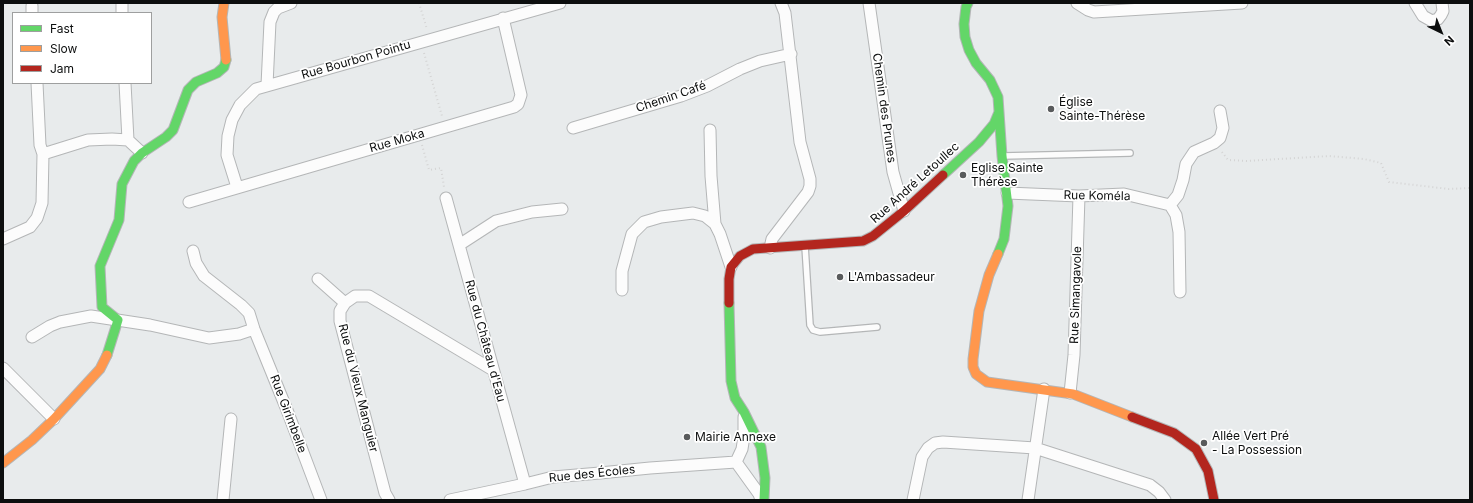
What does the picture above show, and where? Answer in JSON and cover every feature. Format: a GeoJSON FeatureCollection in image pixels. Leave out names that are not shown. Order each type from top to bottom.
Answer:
{"type":"FeatureCollection","features":[{"type":"Feature","properties":{"kind":"street"},"geometry":{"type":"LineString","coordinates":[[118,320],[102,307],[100,266],[119,220],[122,184],[131,167],[142,153],[173,130],[188,90],[196,82],[217,73],[224,67],[227,58],[222,17],[224,3]]}},
{"type":"Feature","properties":{"kind":"street"},"geometry":{"type":"LineString","coordinates":[[267,85],[270,22],[274,12],[278,8],[291,3]]}},
{"type":"Feature","properties":{"kind":"street","name":"Rue Bourbon Pointu"},"geometry":{"type":"LineString","coordinates":[[237,187],[227,155],[228,136],[232,120],[240,105],[256,89],[502,18],[560,3]]}},
{"type":"Feature","properties":{"kind":"street"},"geometry":{"type":"LineString","coordinates":[[770,248],[772,239],[808,192],[810,186],[810,179],[800,142],[786,13],[781,3]]}},
{"type":"Feature","properties":{"kind":"street","name":"Chemin des Prunes"},"geometry":{"type":"LineString","coordinates":[[869,3],[894,172],[904,211]]}},
{"type":"Feature","properties":{"kind":"street"},"geometry":{"type":"LineString","coordinates":[[968,3],[966,7],[964,24],[965,37],[969,50],[976,63],[990,80],[998,98],[1002,156],[1008,206],[1004,239],[989,275],[979,311],[973,359],[973,367],[976,374],[987,382],[1070,393],[1174,432],[1196,450],[1203,460],[1208,471],[1214,500]]}},
{"type":"Feature","properties":{"kind":"street"},"geometry":{"type":"LineString","coordinates":[[1077,3],[1094,12],[1242,3]]}},
{"type":"Feature","properties":{"kind":"street"},"geometry":{"type":"LineString","coordinates":[[1415,3],[1423,16],[1432,21],[1438,19],[1441,15],[1443,11],[1442,3]]}},
{"type":"Feature","properties":{"kind":"street","name":"Rue Moka"},"geometry":{"type":"LineString","coordinates":[[189,202],[514,107],[518,104],[521,95],[502,18]]}},
{"type":"Feature","properties":{"kind":"street","name":"Chemin Café"},"geometry":{"type":"LineString","coordinates":[[573,128],[681,96],[707,86],[740,69],[760,61],[791,54]]}},
{"type":"Feature","properties":{"kind":"street"},"geometry":{"type":"LineString","coordinates":[[3,239],[30,227],[37,218],[42,203],[43,154],[40,145],[36,84]]}},
{"type":"Feature","properties":{"kind":"street"},"geometry":{"type":"LineString","coordinates":[[125,84],[128,140]]}},
{"type":"Feature","properties":{"kind":"street"},"geometry":{"type":"LineString","coordinates":[[1180,292],[1179,232],[1176,215],[1170,205],[1178,195],[1186,164],[1194,152],[1220,138],[1223,128],[1220,111]]}},
{"type":"Feature","properties":{"kind":"street","name":"Rue André Letoullec"},"geometry":{"type":"LineString","coordinates":[[731,267],[740,256],[753,249],[863,241],[873,236],[904,211],[979,142],[994,124],[1000,112]]}},
{"type":"Feature","properties":{"kind":"street"},"geometry":{"type":"LineString","coordinates":[[710,130],[711,176],[715,224],[731,267],[729,279],[732,360],[731,381],[735,398],[744,412],[761,447],[771,476]]}},
{"type":"Feature","properties":{"kind":"street"},"geometry":{"type":"LineString","coordinates":[[43,154],[88,140],[128,140],[142,153]]}},
{"type":"Feature","properties":{"kind":"street","name":"Rue Koméla"},"geometry":{"type":"LineString","coordinates":[[1007,193],[1079,196],[1124,194],[1170,205]]}},
{"type":"Feature","properties":{"kind":"street","name":"Rue Simangavole"},"geometry":{"type":"LineString","coordinates":[[1070,393],[1074,355],[1079,196]]}},
{"type":"Feature","properties":{"kind":"street","name":"Rue du Château d'Eau"},"geometry":{"type":"LineString","coordinates":[[446,198],[525,484]]}},
{"type":"Feature","properties":{"kind":"street"},"geometry":{"type":"LineString","coordinates":[[459,245],[496,221],[532,212],[562,209]]}},
{"type":"Feature","properties":{"kind":"street"},"geometry":{"type":"LineString","coordinates":[[622,290],[622,271],[632,234],[644,222],[661,217],[693,213],[705,216],[715,224]]}},
{"type":"Feature","properties":{"kind":"street","name":"Rue Girimbelle"},"geometry":{"type":"LineString","coordinates":[[192,251],[196,263],[204,276],[249,313],[321,500]]}},
{"type":"Feature","properties":{"kind":"street"},"geometry":{"type":"LineString","coordinates":[[318,279],[345,303],[355,296],[369,296],[493,370]]}},
{"type":"Feature","properties":{"kind":"street","name":"Rue du Vieux Manguier"},"geometry":{"type":"LineString","coordinates":[[345,303],[340,310],[340,321],[385,493],[389,500]]}},
{"type":"Feature","properties":{"kind":"street"},"geometry":{"type":"LineString","coordinates":[[32,337],[50,326],[78,318],[99,316],[209,338],[239,334],[254,329]]}},
{"type":"Feature","properties":{"kind":"street"},"geometry":{"type":"LineString","coordinates":[[3,463],[32,440],[54,419],[100,369],[110,352],[118,320]]}},
{"type":"Feature","properties":{"kind":"street"},"geometry":{"type":"LineString","coordinates":[[3,368],[54,419]]}},
{"type":"Feature","properties":{"kind":"street"},"geometry":{"type":"LineString","coordinates":[[1028,500],[1044,389]]}},
{"type":"Feature","properties":{"kind":"street"},"geometry":{"type":"LineString","coordinates":[[744,412],[744,436],[742,449],[736,462],[759,494],[761,500]]}},
{"type":"Feature","properties":{"kind":"street"},"geometry":{"type":"LineString","coordinates":[[744,412],[760,427],[767,438],[771,456],[771,476],[764,500]]}},
{"type":"Feature","properties":{"kind":"street"},"geometry":{"type":"LineString","coordinates":[[223,500],[231,419]]}},
{"type":"Feature","properties":{"kind":"street"},"geometry":{"type":"LineString","coordinates":[[913,500],[922,457],[928,448],[935,443],[943,442],[1035,448],[1150,485],[1159,492],[1165,500]]}},
{"type":"Feature","properties":{"kind":"street"},"geometry":{"type":"LineString","coordinates":[[742,449],[751,446],[761,447],[771,456]]}},
{"type":"Feature","properties":{"kind":"street","name":"Rue des Écoles"},"geometry":{"type":"LineString","coordinates":[[450,500],[553,477],[736,462]]}},
{"type":"Feature","properties":{"kind":"street"},"geometry":{"type":"LineString","coordinates":[[748,480],[771,476]]}},
{"type":"Feature","properties":{"kind":"lane"},"geometry":{"type":"LineString","coordinates":[[1002,156],[1130,153]]}},
{"type":"Feature","properties":{"kind":"lane"},"geometry":{"type":"LineString","coordinates":[[805,246],[810,325],[813,330],[820,332],[877,327]]}},
{"type":"Feature","properties":{"kind":"path"},"geometry":{"type":"LineString","coordinates":[[419,3],[445,127]]}},
{"type":"Feature","properties":{"kind":"path"},"geometry":{"type":"LineString","coordinates":[[419,135],[429,170],[441,168],[446,198]]}},
{"type":"Feature","properties":{"kind":"path"},"geometry":{"type":"LineString","coordinates":[[1211,144],[1221,151],[1228,160],[1247,161],[1329,156],[1364,159],[1381,163],[1389,182],[1449,189],[1470,188]]}},
{"type":"Feature","properties":{"kind":"traffic: fast"},"geometry":{"type":"LineString","coordinates":[[968,3],[966,7],[964,24],[965,37],[969,50],[976,63],[990,80],[998,97],[1002,156],[1008,206],[1004,239],[998,254]]}},
{"type":"Feature","properties":{"kind":"traffic: fast"},"geometry":{"type":"LineString","coordinates":[[107,355],[118,320],[102,307],[100,266],[119,220],[122,184],[134,161],[142,153],[166,137],[173,130],[188,90],[196,82],[217,73],[224,67],[226,60]]}},
{"type":"Feature","properties":{"kind":"traffic: fast"},"geometry":{"type":"LineString","coordinates":[[943,175],[979,142],[994,124],[999,112]]}},
{"type":"Feature","properties":{"kind":"traffic: fast"},"geometry":{"type":"LineString","coordinates":[[729,303],[731,381],[735,398],[744,412],[761,447],[765,478],[764,500]]}},
{"type":"Feature","properties":{"kind":"traffic: slow"},"geometry":{"type":"LineString","coordinates":[[224,3],[222,17],[226,60]]}},
{"type":"Feature","properties":{"kind":"traffic: slow"},"geometry":{"type":"LineString","coordinates":[[998,254],[989,275],[979,311],[973,359],[973,367],[976,374],[987,382],[1073,394],[1132,417]]}},
{"type":"Feature","properties":{"kind":"traffic: slow"},"geometry":{"type":"LineString","coordinates":[[3,463],[32,440],[54,419],[100,369],[107,355]]}},
{"type":"Feature","properties":{"kind":"traffic: jam"},"geometry":{"type":"LineString","coordinates":[[729,303],[729,279],[731,267],[740,256],[753,249],[863,241],[873,236],[904,211],[943,175]]}},
{"type":"Feature","properties":{"kind":"traffic: jam"},"geometry":{"type":"LineString","coordinates":[[1132,417],[1174,433],[1196,449],[1208,471],[1214,500]]}},
{"type":"Feature","properties":{"kind":"place","name":"Église Sainte-Thérèse"},"geometry":{"type":"Point","coordinates":[1051,109]}},
{"type":"Feature","properties":{"kind":"place","name":"Eglise Sainte Thérèse"},"geometry":{"type":"Point","coordinates":[963,175]}},
{"type":"Feature","properties":{"kind":"place","name":"L'Ambassadeur"},"geometry":{"type":"Point","coordinates":[840,277]}},
{"type":"Feature","properties":{"kind":"place","name":"Mairie Annexe"},"geometry":{"type":"Point","coordinates":[687,437]}},
{"type":"Feature","properties":{"kind":"place","name":"Allée Vert Pré - La Possession"},"geometry":{"type":"Point","coordinates":[1204,443]}}]}
